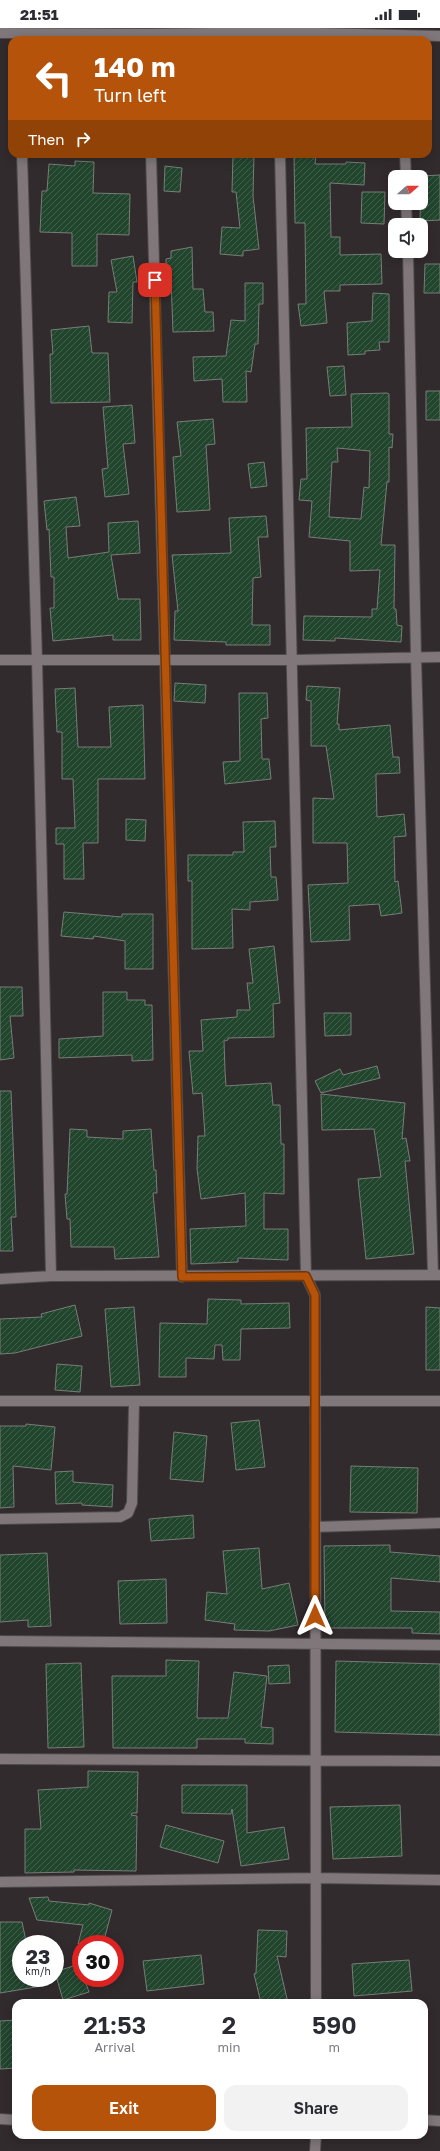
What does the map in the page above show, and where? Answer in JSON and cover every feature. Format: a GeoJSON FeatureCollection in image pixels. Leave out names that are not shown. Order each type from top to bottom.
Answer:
{"type":"FeatureCollection","features":[{"type":"Feature","properties":{"kind":"street"},"geometry":{"type":"LineString","coordinates":[[0,33],[277,33],[440,36]]}},
{"type":"Feature","properties":{"kind":"street"},"geometry":{"type":"LineString","coordinates":[[22,158],[37,660],[51,1276]]}},
{"type":"Feature","properties":{"kind":"street"},"geometry":{"type":"LineString","coordinates":[[151,158],[182,1277]]}},
{"type":"Feature","properties":{"kind":"street"},"geometry":{"type":"LineString","coordinates":[[280,158],[293,660],[306,1276],[315,1295],[316,1999]]}},
{"type":"Feature","properties":{"kind":"street"},"geometry":{"type":"LineString","coordinates":[[405,158],[406,170]]}},
{"type":"Feature","properties":{"kind":"street"},"geometry":{"type":"LineString","coordinates":[[0,1279],[51,1276],[182,1277],[437,1275],[416,657],[408,258]]}},
{"type":"Feature","properties":{"kind":"street"},"geometry":{"type":"LineString","coordinates":[[0,660],[293,660],[440,657]]}},
{"type":"Feature","properties":{"kind":"street"},"geometry":{"type":"LineString","coordinates":[[0,1402],[440,1401]]}},
{"type":"Feature","properties":{"kind":"street"},"geometry":{"type":"LineString","coordinates":[[0,1519],[120,1517],[128,1513],[132,1504],[134,1402]]}},
{"type":"Feature","properties":{"kind":"street"},"geometry":{"type":"LineString","coordinates":[[315,1527],[440,1523]]}},
{"type":"Feature","properties":{"kind":"street"},"geometry":{"type":"LineString","coordinates":[[0,1641],[315,1645],[440,1644]]}},
{"type":"Feature","properties":{"kind":"street"},"geometry":{"type":"LineString","coordinates":[[0,1759],[440,1761]]}},
{"type":"Feature","properties":{"kind":"street"},"geometry":{"type":"LineString","coordinates":[[0,1882],[316,1878],[440,1880]]}},
{"type":"Feature","properties":{"kind":"street"},"geometry":{"type":"LineString","coordinates":[[0,2119],[12,2120]]}},
{"type":"Feature","properties":{"kind":"street"},"geometry":{"type":"LineString","coordinates":[[428,2120],[440,2121]]}},
{"type":"Feature","properties":{"kind":"street"},"geometry":{"type":"LineString","coordinates":[[315,2151],[316,2139]]}},
{"type":"Feature","properties":{"kind":"building"},"geometry":{"type":"Polygon","coordinates":[[[233,158],[254,158],[253,196],[259,249],[243,251],[243,256],[220,254],[222,227],[240,228],[236,192],[232,192],[233,158]]]}},
{"type":"Feature","properties":{"kind":"building"},"geometry":{"type":"Polygon","coordinates":[[[294,158],[316,158],[315,164],[346,164],[346,162],[365,163],[364,185],[330,183],[331,237],[340,237],[340,255],[381,254],[382,284],[340,285],[340,291],[324,291],[327,323],[301,326],[298,304],[306,304],[305,223],[295,223],[294,158]]]}},
{"type":"Feature","properties":{"kind":"building"},"geometry":{"type":"Polygon","coordinates":[[[75,161],[94,162],[93,193],[130,194],[129,235],[97,234],[97,266],[72,266],[72,233],[40,232],[42,191],[47,191],[49,164],[75,166],[75,161]]]}},
{"type":"Feature","properties":{"kind":"building"},"geometry":{"type":"Polygon","coordinates":[[[165,166],[182,168],[180,192],[164,191],[165,166]]]}},
{"type":"Feature","properties":{"kind":"building"},"geometry":{"type":"Polygon","coordinates":[[[440,175],[440,220],[428,221],[428,218],[420,218],[420,210],[428,210],[428,176],[440,175]]]}},
{"type":"Feature","properties":{"kind":"building"},"geometry":{"type":"Polygon","coordinates":[[[362,192],[385,192],[384,224],[361,223],[362,192]]]}},
{"type":"Feature","properties":{"kind":"building"},"geometry":{"type":"Polygon","coordinates":[[[192,247],[193,289],[203,289],[205,312],[213,312],[214,331],[173,332],[171,279],[166,280],[166,259],[171,258],[171,251],[192,247]]]}},
{"type":"Feature","properties":{"kind":"building"},"geometry":{"type":"Polygon","coordinates":[[[133,256],[137,282],[133,282],[132,323],[108,322],[109,292],[117,292],[111,260],[133,256]]]}},
{"type":"Feature","properties":{"kind":"building"},"geometry":{"type":"Polygon","coordinates":[[[425,264],[440,264],[440,293],[424,293],[425,264]]]}},
{"type":"Feature","properties":{"kind":"building"},"geometry":{"type":"Polygon","coordinates":[[[245,283],[263,283],[263,304],[259,304],[258,344],[255,344],[251,372],[246,371],[247,402],[223,402],[222,379],[194,381],[193,357],[226,356],[231,320],[245,321],[245,283]]]}},
{"type":"Feature","properties":{"kind":"building"},"geometry":{"type":"Polygon","coordinates":[[[373,293],[389,294],[389,342],[379,342],[380,350],[365,351],[365,354],[348,355],[347,323],[372,321],[373,293]]]}},
{"type":"Feature","properties":{"kind":"building"},"geometry":{"type":"Polygon","coordinates":[[[89,326],[92,353],[108,353],[110,402],[51,403],[50,354],[53,354],[51,330],[89,326]]]}},
{"type":"Feature","properties":{"kind":"building"},"geometry":{"type":"Polygon","coordinates":[[[344,366],[346,395],[330,396],[327,367],[344,366]]]}},
{"type":"Feature","properties":{"kind":"building"},"geometry":{"type":"Polygon","coordinates":[[[426,391],[440,391],[440,420],[426,420],[426,391]]]}},
{"type":"Feature","properties":{"kind":"building"},"geometry":{"type":"Polygon","coordinates":[[[351,394],[389,394],[389,434],[393,434],[392,448],[389,447],[389,482],[387,482],[381,545],[395,545],[394,609],[396,609],[397,625],[402,626],[401,642],[335,638],[335,641],[303,640],[304,616],[372,617],[372,609],[377,609],[380,570],[350,571],[350,541],[309,537],[312,501],[299,500],[301,479],[307,479],[306,428],[352,427],[351,394]],[[337,448],[338,462],[332,462],[329,517],[361,519],[364,487],[369,488],[370,451],[337,448]]]}},
{"type":"Feature","properties":{"kind":"building"},"geometry":{"type":"Polygon","coordinates":[[[132,405],[135,443],[123,444],[129,494],[105,497],[102,469],[108,468],[103,407],[132,405]]]}},
{"type":"Feature","properties":{"kind":"building"},"geometry":{"type":"Polygon","coordinates":[[[213,419],[215,444],[206,445],[210,510],[177,512],[173,457],[181,456],[177,422],[213,419]]]}},
{"type":"Feature","properties":{"kind":"building"},"geometry":{"type":"Polygon","coordinates":[[[264,462],[267,486],[251,488],[248,464],[264,462]]]}},
{"type":"Feature","properties":{"kind":"building"},"geometry":{"type":"Polygon","coordinates":[[[76,497],[80,526],[66,527],[68,558],[109,552],[108,523],[138,521],[140,553],[111,555],[118,599],[140,599],[141,640],[113,640],[113,635],[53,641],[50,608],[54,608],[54,577],[51,577],[49,529],[47,530],[44,501],[76,497]]]}},
{"type":"Feature","properties":{"kind":"building"},"geometry":{"type":"Polygon","coordinates":[[[266,516],[268,537],[258,537],[261,577],[253,578],[252,625],[270,625],[270,645],[226,645],[226,642],[174,640],[175,611],[178,611],[172,555],[231,553],[229,518],[266,516]]]}},
{"type":"Feature","properties":{"kind":"building"},"geometry":{"type":"Polygon","coordinates":[[[175,683],[206,685],[205,703],[174,701],[175,683]]]}},
{"type":"Feature","properties":{"kind":"building"},"geometry":{"type":"Polygon","coordinates":[[[307,686],[340,688],[337,724],[339,724],[339,730],[390,725],[393,757],[399,757],[400,773],[376,774],[376,780],[377,817],[404,814],[406,836],[394,837],[395,882],[398,881],[402,913],[381,916],[379,904],[349,906],[350,940],[311,942],[308,885],[348,883],[347,843],[313,843],[313,798],[334,799],[326,746],[311,746],[311,701],[306,700],[307,686]]]}},
{"type":"Feature","properties":{"kind":"building"},"geometry":{"type":"Polygon","coordinates":[[[75,688],[78,747],[111,747],[109,707],[143,705],[145,779],[98,779],[98,843],[83,843],[84,879],[64,879],[64,844],[56,844],[56,828],[75,828],[73,779],[62,779],[62,732],[57,732],[55,689],[75,688]]]}},
{"type":"Feature","properties":{"kind":"building"},"geometry":{"type":"Polygon","coordinates":[[[239,693],[267,693],[268,718],[261,719],[262,759],[269,759],[271,779],[225,784],[223,762],[240,761],[239,693]]]}},
{"type":"Feature","properties":{"kind":"building"},"geometry":{"type":"Polygon","coordinates":[[[126,819],[146,820],[145,841],[126,840],[126,819]]]}},
{"type":"Feature","properties":{"kind":"building"},"geometry":{"type":"Polygon","coordinates":[[[275,821],[276,847],[270,847],[271,877],[276,877],[278,900],[250,902],[250,910],[232,909],[233,948],[192,949],[192,881],[188,881],[188,855],[233,855],[233,852],[244,852],[243,822],[275,821]]]}},
{"type":"Feature","properties":{"kind":"building"},"geometry":{"type":"Polygon","coordinates":[[[64,912],[122,917],[122,914],[153,914],[153,969],[125,969],[125,941],[94,936],[93,939],[61,936],[64,912]]]}},
{"type":"Feature","properties":{"kind":"building"},"geometry":{"type":"Polygon","coordinates":[[[274,946],[280,1003],[273,1004],[274,1037],[228,1038],[228,1040],[224,1041],[225,1071],[226,1086],[271,1083],[273,1105],[280,1105],[281,1144],[284,1144],[284,1194],[264,1193],[264,1229],[288,1229],[288,1260],[238,1258],[238,1262],[191,1264],[190,1229],[246,1226],[245,1193],[201,1199],[197,1169],[198,1136],[205,1136],[202,1093],[193,1094],[189,1051],[203,1051],[201,1020],[237,1017],[237,1010],[250,1010],[247,983],[253,983],[249,949],[274,946]]]}},
{"type":"Feature","properties":{"kind":"building"},"geometry":{"type":"Polygon","coordinates":[[[0,987],[22,987],[23,1016],[10,1016],[14,1058],[0,1060],[0,987]]]}},
{"type":"Feature","properties":{"kind":"building"},"geometry":{"type":"Polygon","coordinates":[[[103,992],[127,992],[127,1000],[145,1000],[145,1005],[152,1005],[153,1060],[132,1061],[132,1055],[59,1058],[59,1039],[103,1036],[103,992]]]}},
{"type":"Feature","properties":{"kind":"building"},"geometry":{"type":"Polygon","coordinates":[[[324,1013],[351,1013],[351,1035],[325,1036],[324,1013]]]}},
{"type":"Feature","properties":{"kind":"building"},"geometry":{"type":"Polygon","coordinates":[[[377,1066],[380,1078],[321,1093],[315,1081],[340,1069],[343,1075],[377,1066]]]}},
{"type":"Feature","properties":{"kind":"building"},"geometry":{"type":"Polygon","coordinates":[[[0,1091],[11,1091],[16,1217],[11,1217],[13,1251],[0,1251],[0,1091]]]}},
{"type":"Feature","properties":{"kind":"building"},"geometry":{"type":"Polygon","coordinates":[[[321,1094],[405,1103],[402,1139],[406,1138],[410,1161],[405,1161],[414,1254],[366,1259],[358,1179],[381,1177],[374,1129],[322,1130],[321,1094]]]}},
{"type":"Feature","properties":{"kind":"building"},"geometry":{"type":"Polygon","coordinates":[[[70,1129],[87,1130],[87,1137],[123,1139],[123,1131],[151,1129],[154,1170],[156,1170],[157,1193],[153,1193],[159,1257],[115,1259],[114,1247],[71,1247],[70,1219],[67,1219],[65,1194],[67,1194],[70,1129]]]}},
{"type":"Feature","properties":{"kind":"building"},"geometry":{"type":"Polygon","coordinates":[[[208,1299],[241,1300],[241,1304],[289,1303],[290,1328],[241,1329],[240,1360],[223,1360],[222,1345],[215,1345],[214,1359],[186,1358],[186,1377],[159,1377],[160,1323],[207,1324],[208,1299]]]}},
{"type":"Feature","properties":{"kind":"building"},"geometry":{"type":"Polygon","coordinates":[[[75,1305],[82,1336],[15,1353],[0,1354],[0,1319],[42,1317],[41,1314],[75,1305]]]}},
{"type":"Feature","properties":{"kind":"building"},"geometry":{"type":"Polygon","coordinates":[[[134,1307],[140,1385],[111,1387],[105,1309],[134,1307]]]}},
{"type":"Feature","properties":{"kind":"building"},"geometry":{"type":"Polygon","coordinates":[[[426,1307],[440,1308],[440,1370],[426,1370],[426,1307]]]}},
{"type":"Feature","properties":{"kind":"building"},"geometry":{"type":"Polygon","coordinates":[[[57,1364],[82,1366],[80,1392],[55,1390],[57,1364]]]}},
{"type":"Feature","properties":{"kind":"building"},"geometry":{"type":"Polygon","coordinates":[[[259,1420],[265,1467],[236,1470],[231,1423],[259,1420]]]}},
{"type":"Feature","properties":{"kind":"building"},"geometry":{"type":"Polygon","coordinates":[[[26,1424],[55,1427],[51,1470],[13,1466],[14,1507],[0,1508],[0,1426],[26,1426],[26,1424]]]}},
{"type":"Feature","properties":{"kind":"building"},"geometry":{"type":"Polygon","coordinates":[[[174,1432],[207,1436],[203,1482],[170,1479],[174,1432]]]}},
{"type":"Feature","properties":{"kind":"building"},"geometry":{"type":"Polygon","coordinates":[[[351,1466],[418,1468],[417,1513],[350,1512],[351,1466]]]}},
{"type":"Feature","properties":{"kind":"building"},"geometry":{"type":"Polygon","coordinates":[[[73,1471],[73,1482],[113,1485],[112,1507],[82,1505],[82,1503],[56,1504],[55,1472],[73,1471]]]}},
{"type":"Feature","properties":{"kind":"building"},"geometry":{"type":"Polygon","coordinates":[[[193,1515],[194,1538],[151,1541],[149,1519],[193,1515]]]}},
{"type":"Feature","properties":{"kind":"building"},"geometry":{"type":"Polygon","coordinates":[[[390,1545],[390,1552],[440,1556],[440,1582],[391,1578],[391,1611],[440,1612],[440,1634],[412,1633],[412,1628],[325,1628],[324,1546],[390,1545]]]}},
{"type":"Feature","properties":{"kind":"building"},"geometry":{"type":"Polygon","coordinates":[[[259,1548],[262,1589],[289,1583],[298,1625],[269,1631],[234,1630],[235,1624],[205,1620],[207,1592],[227,1594],[223,1551],[259,1548]]]}},
{"type":"Feature","properties":{"kind":"building"},"geometry":{"type":"Polygon","coordinates":[[[47,1553],[51,1626],[28,1627],[28,1620],[0,1622],[0,1555],[47,1553]]]}},
{"type":"Feature","properties":{"kind":"building"},"geometry":{"type":"Polygon","coordinates":[[[166,1579],[167,1623],[120,1624],[118,1581],[166,1579]]]}},
{"type":"Feature","properties":{"kind":"building"},"geometry":{"type":"Polygon","coordinates":[[[166,1660],[199,1661],[197,1718],[228,1718],[234,1672],[267,1676],[261,1727],[273,1728],[273,1744],[245,1743],[245,1739],[197,1739],[197,1748],[113,1748],[112,1676],[166,1676],[166,1660]]]}},
{"type":"Feature","properties":{"kind":"building"},"geometry":{"type":"Polygon","coordinates":[[[336,1661],[440,1664],[440,1735],[335,1732],[336,1661]]]}},
{"type":"Feature","properties":{"kind":"building"},"geometry":{"type":"Polygon","coordinates":[[[81,1663],[84,1747],[48,1748],[46,1664],[81,1663]]]}},
{"type":"Feature","properties":{"kind":"building"},"geometry":{"type":"Polygon","coordinates":[[[289,1665],[290,1683],[269,1684],[268,1666],[289,1665]]]}},
{"type":"Feature","properties":{"kind":"building"},"geometry":{"type":"Polygon","coordinates":[[[88,1771],[138,1772],[137,1813],[132,1813],[131,1815],[137,1816],[136,1871],[74,1870],[74,1872],[25,1873],[25,1829],[41,1829],[38,1790],[88,1787],[88,1771]]]}},
{"type":"Feature","properties":{"kind":"building"},"geometry":{"type":"Polygon","coordinates":[[[182,1785],[247,1785],[247,1833],[284,1827],[289,1859],[241,1866],[232,1809],[231,1814],[182,1813],[182,1785]]]}},
{"type":"Feature","properties":{"kind":"building"},"geometry":{"type":"Polygon","coordinates":[[[400,1805],[402,1856],[333,1859],[330,1807],[400,1805]]]}},
{"type":"Feature","properties":{"kind":"building"},"geometry":{"type":"Polygon","coordinates":[[[166,1825],[224,1841],[218,1863],[160,1847],[166,1825]]]}},
{"type":"Feature","properties":{"kind":"building"},"geometry":{"type":"Polygon","coordinates":[[[48,1897],[49,1901],[89,1905],[89,1903],[112,1910],[105,1935],[80,1935],[83,1925],[37,1920],[29,1898],[48,1897]]]}},
{"type":"Feature","properties":{"kind":"building"},"geometry":{"type":"Polygon","coordinates":[[[0,1922],[22,1922],[25,1935],[12,1935],[12,1987],[36,1987],[0,1993],[0,1922]]]}},
{"type":"Feature","properties":{"kind":"building"},"geometry":{"type":"Polygon","coordinates":[[[258,1930],[287,1931],[286,1957],[277,1956],[287,1999],[260,1999],[254,1974],[256,1973],[258,1930]]]}},
{"type":"Feature","properties":{"kind":"building"},"geometry":{"type":"Polygon","coordinates":[[[201,1955],[204,1984],[147,1991],[143,1961],[201,1955]]]}},
{"type":"Feature","properties":{"kind":"building"},"geometry":{"type":"Polygon","coordinates":[[[409,1960],[412,1991],[354,1996],[352,1964],[409,1960]]]}},
{"type":"Feature","properties":{"kind":"building"},"geometry":{"type":"Polygon","coordinates":[[[72,1966],[72,1987],[87,1987],[89,1992],[63,1999],[59,1987],[64,1987],[64,1969],[72,1966]]]}},
{"type":"Feature","properties":{"kind":"building"},"geometry":{"type":"Polygon","coordinates":[[[12,2020],[12,2068],[0,2069],[0,2021],[12,2020]]]}},
{"type":"Feature","properties":{"kind":"route"},"geometry":{"type":"LineString","coordinates":[[155,280],[182,1277],[306,1276],[315,1295],[315,1616]]}}]}
